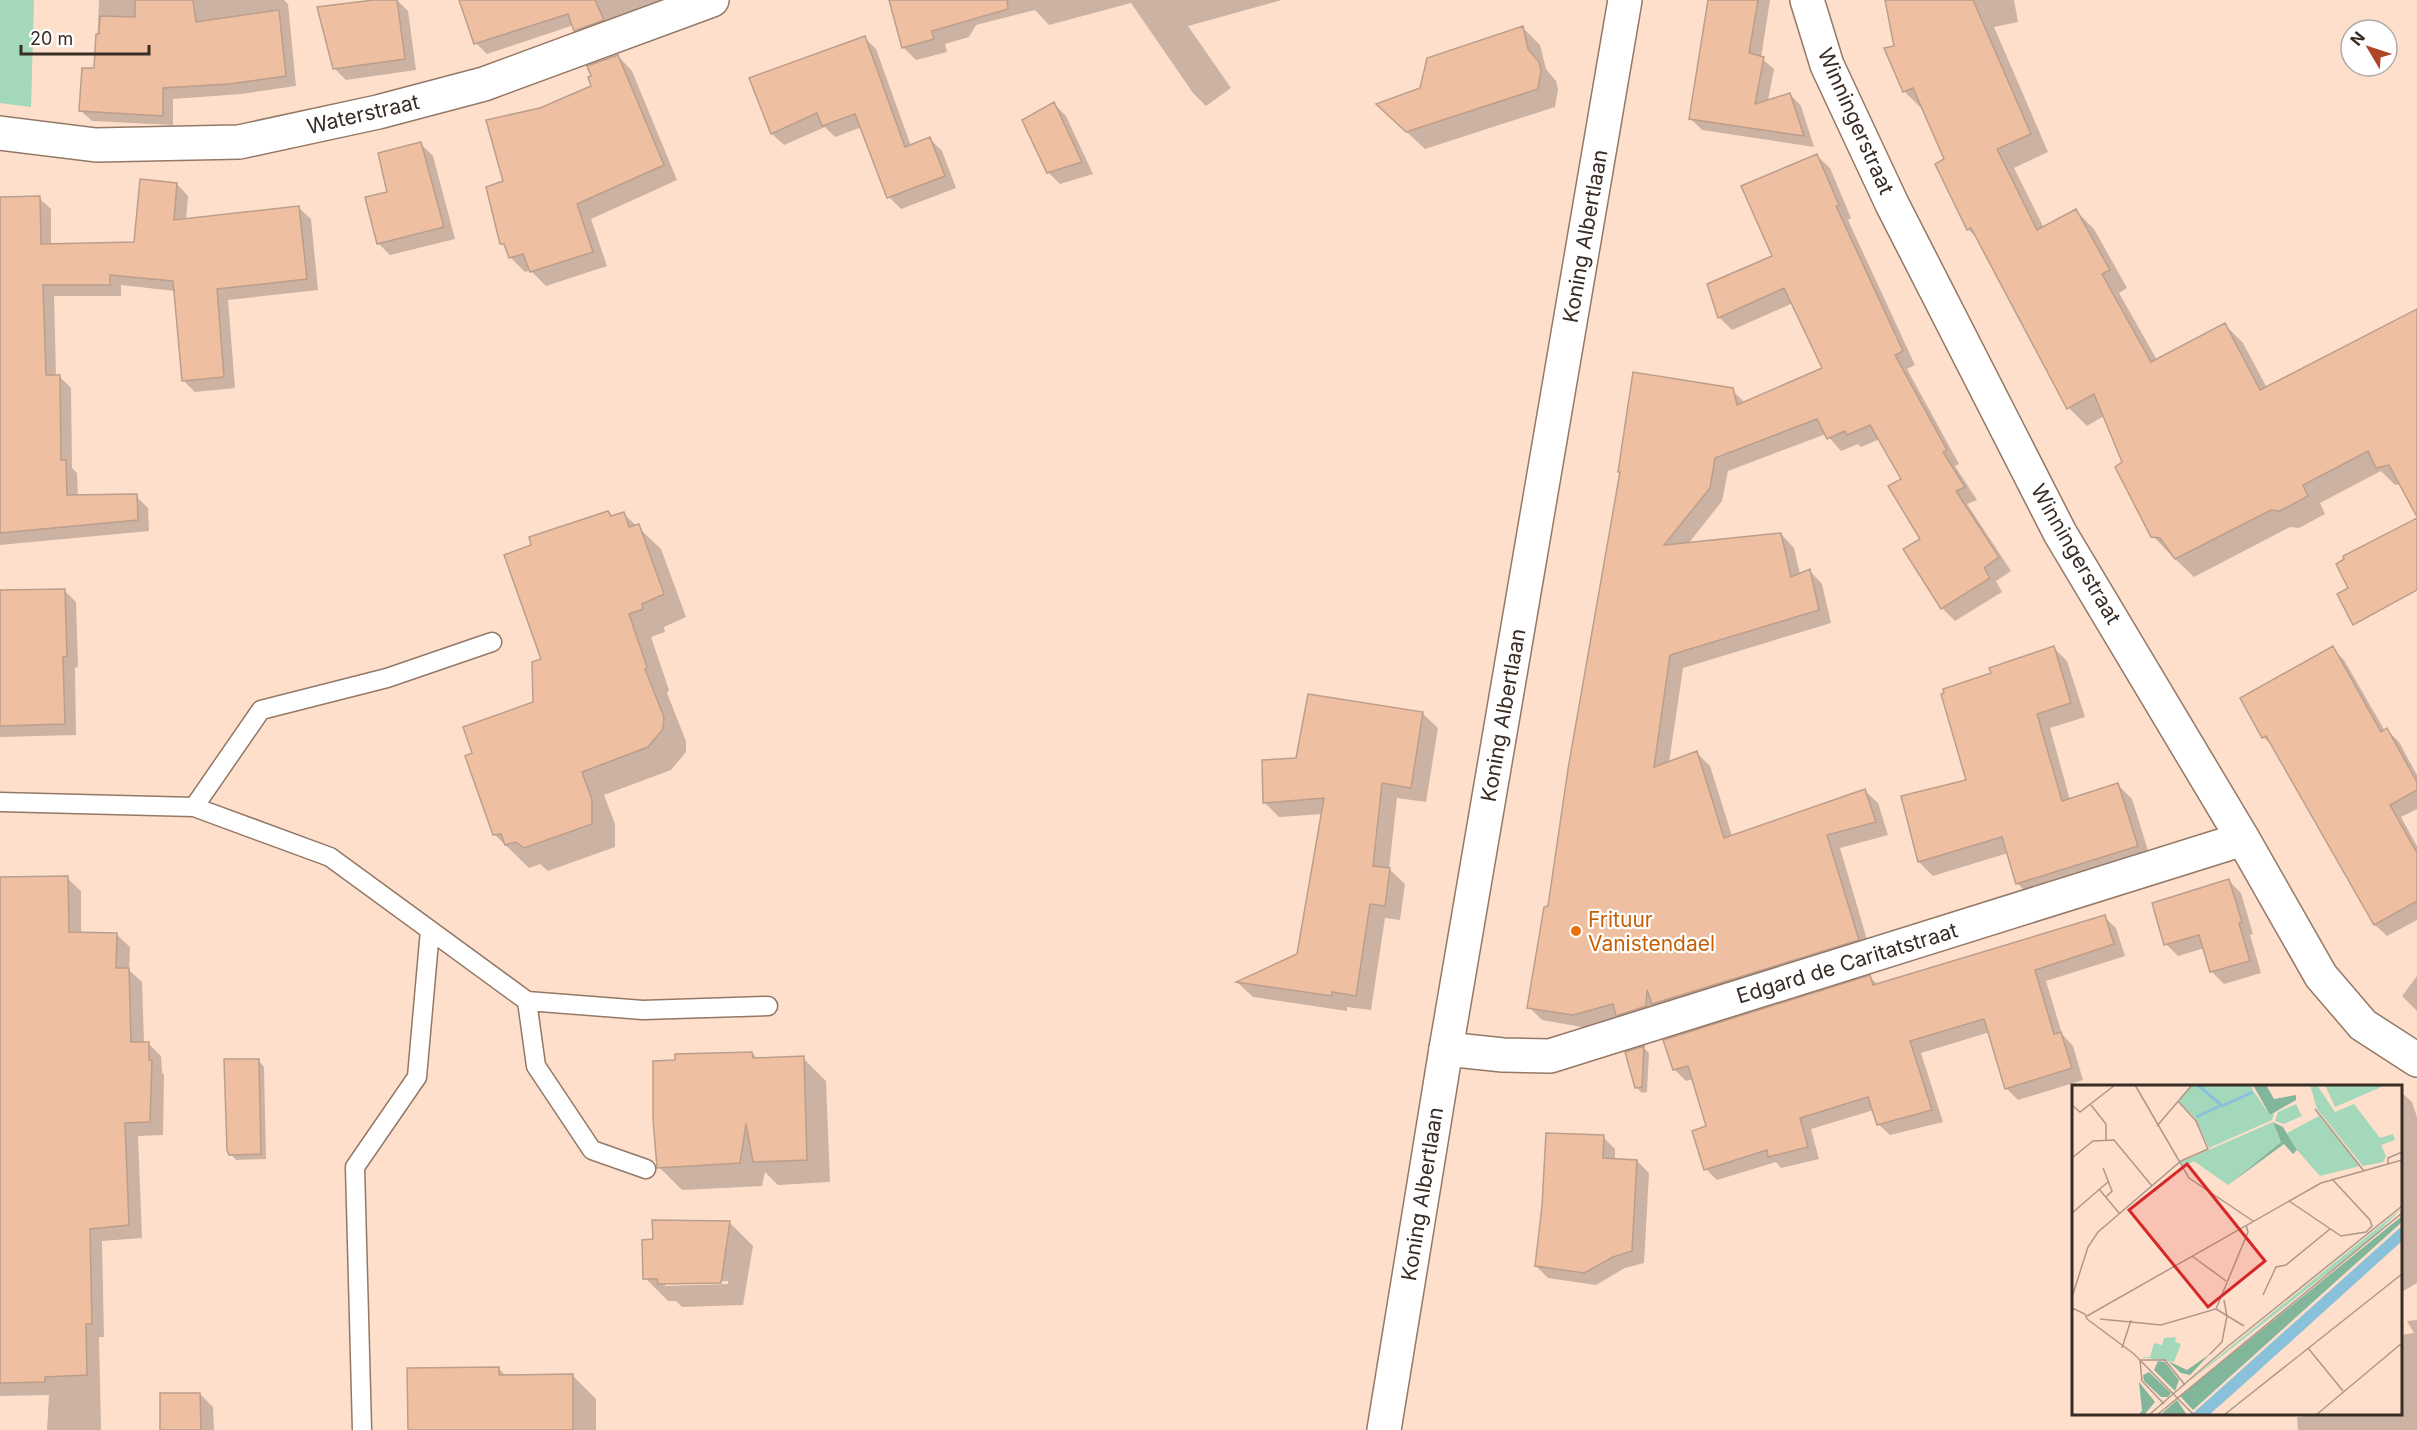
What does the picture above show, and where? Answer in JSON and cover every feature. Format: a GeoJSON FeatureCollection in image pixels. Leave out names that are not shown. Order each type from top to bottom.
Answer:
{"type":"FeatureCollection","features":[{"type":"Feature","properties":{"kind":"street","name":"Waterstraat"},"geometry":{"type":"LineString","coordinates":[[0,133],[96,145],[239,142],[378,112],[484,84],[712,0]]}},
{"type":"Feature","properties":{"kind":"street","name":"Koning Albertlaan"},"geometry":{"type":"LineString","coordinates":[[1384,1430],[1446,1049],[1625,0]]}},
{"type":"Feature","properties":{"kind":"street","name":"Winningerstraat"},"geometry":{"type":"LineString","coordinates":[[1807,0],[1827,65],[1892,204],[2060,533],[2244,839],[2321,976],[2362,1025],[2417,1060]]}},
{"type":"Feature","properties":{"kind":"street","name":"Edgard de Caritatstraat"},"geometry":{"type":"LineString","coordinates":[[1446,1049],[1503,1055],[1550,1056],[2244,839]]}},
{"type":"Feature","properties":{"kind":"lane"},"geometry":{"type":"LineString","coordinates":[[194,807],[261,710],[387,678],[492,642]]}},
{"type":"Feature","properties":{"kind":"lane"},"geometry":{"type":"LineString","coordinates":[[0,802],[194,807],[330,857],[526,1001],[643,1010],[768,1006]]}},
{"type":"Feature","properties":{"kind":"lane"},"geometry":{"type":"LineString","coordinates":[[362,1430],[355,1167],[417,1077],[430,930]]}},
{"type":"Feature","properties":{"kind":"lane"},"geometry":{"type":"LineString","coordinates":[[526,1001],[536,1066],[592,1150],[646,1169]]}},
{"type":"Feature","properties":{"kind":"green space"},"geometry":{"type":"Polygon","coordinates":[[[0,0],[34,0],[31,107],[0,103],[0,0]]]}},
{"type":"Feature","properties":{"kind":"building"},"geometry":{"type":"Polygon","coordinates":[[[135,0],[193,0],[196,22],[279,10],[286,76],[229,84],[163,88],[163,116],[79,111],[82,68],[94,68],[96,34],[99,34],[100,16],[135,17],[135,0]]]}},
{"type":"Feature","properties":{"kind":"building"},"geometry":{"type":"Polygon","coordinates":[[[374,0],[397,0],[405,59],[333,69],[317,7],[374,0]]]}},
{"type":"Feature","properties":{"kind":"building"},"geometry":{"type":"Polygon","coordinates":[[[459,0],[595,0],[604,20],[574,31],[568,14],[474,44],[459,0]]]}},
{"type":"Feature","properties":{"kind":"building"},"geometry":{"type":"Polygon","coordinates":[[[889,0],[1007,0],[1008,9],[932,31],[934,39],[902,48],[889,0]]]}},
{"type":"Feature","properties":{"kind":"building"},"geometry":{"type":"Polygon","coordinates":[[[1708,0],[1758,0],[1749,53],[1764,57],[1755,104],[1790,93],[1804,136],[1689,119],[1708,0]]]}},
{"type":"Feature","properties":{"kind":"building"},"geometry":{"type":"Polygon","coordinates":[[[1885,0],[1973,0],[2031,134],[1997,149],[2037,230],[2076,209],[2110,270],[2102,274],[2151,362],[2225,323],[2260,390],[2417,309],[2417,517],[2389,465],[2376,468],[2368,451],[2303,485],[2308,496],[2280,511],[2271,510],[2175,559],[2160,538],[2151,537],[2115,467],[2122,462],[2094,394],[2067,409],[1971,228],[1967,230],[1935,164],[1944,159],[1913,88],[1903,92],[1884,48],[1894,46],[1885,0]]]}},
{"type":"Feature","properties":{"kind":"building"},"geometry":{"type":"Polygon","coordinates":[[[1523,26],[1528,49],[1539,62],[1541,70],[1538,89],[1406,132],[1376,104],[1420,88],[1427,58],[1523,26]]]}},
{"type":"Feature","properties":{"kind":"building"},"geometry":{"type":"Polygon","coordinates":[[[865,36],[905,147],[930,137],[945,176],[887,198],[855,114],[822,126],[817,113],[771,134],[749,78],[865,36]]]}},
{"type":"Feature","properties":{"kind":"building"},"geometry":{"type":"Polygon","coordinates":[[[618,55],[664,165],[577,204],[593,252],[530,272],[523,254],[509,258],[504,244],[500,244],[486,187],[503,181],[486,120],[540,108],[591,86],[588,77],[591,76],[587,66],[618,55]]]}},
{"type":"Feature","properties":{"kind":"building"},"geometry":{"type":"Polygon","coordinates":[[[1054,102],[1082,162],[1047,173],[1022,120],[1054,102]]]}},
{"type":"Feature","properties":{"kind":"building"},"geometry":{"type":"Polygon","coordinates":[[[421,142],[444,227],[377,244],[365,197],[387,192],[378,153],[421,142]]]}},
{"type":"Feature","properties":{"kind":"building"},"geometry":{"type":"Polygon","coordinates":[[[1817,154],[1839,205],[1836,206],[1903,351],[1895,355],[1947,450],[1943,452],[1965,487],[1956,491],[1999,557],[1984,568],[1990,578],[1941,609],[1903,549],[1920,539],[1888,486],[1901,479],[1870,425],[1847,435],[1845,431],[1827,439],[1817,419],[1715,458],[1710,488],[1664,545],[1781,533],[1791,577],[1810,569],[1819,610],[1670,655],[1654,767],[1697,751],[1724,838],[1865,789],[1876,822],[1827,835],[1859,940],[1652,1004],[1647,990],[1646,1006],[1616,1016],[1613,1004],[1573,1015],[1527,1008],[1544,907],[1548,906],[1568,769],[1620,472],[1618,472],[1633,372],[1733,388],[1737,405],[1822,368],[1784,288],[1718,318],[1707,284],[1772,256],[1741,186],[1817,154]]]}},
{"type":"Feature","properties":{"kind":"building"},"geometry":{"type":"Polygon","coordinates":[[[140,179],[177,183],[174,220],[299,206],[307,279],[217,289],[224,377],[182,381],[173,281],[110,275],[110,285],[43,285],[46,375],[60,375],[61,460],[66,460],[67,495],[137,494],[138,520],[0,533],[0,197],[40,196],[41,244],[134,242],[140,179]]]}},
{"type":"Feature","properties":{"kind":"building"},"geometry":{"type":"Polygon","coordinates":[[[608,511],[611,516],[624,512],[629,527],[639,524],[664,594],[642,604],[643,609],[629,614],[647,667],[645,669],[664,717],[663,729],[648,747],[582,772],[592,800],[592,824],[524,848],[516,842],[505,845],[501,834],[493,835],[465,756],[472,753],[463,727],[533,702],[532,662],[541,659],[504,555],[531,545],[529,537],[608,511]]]}},
{"type":"Feature","properties":{"kind":"building"},"geometry":{"type":"Polygon","coordinates":[[[2417,518],[2417,590],[2353,625],[2337,594],[2348,588],[2336,564],[2344,559],[2343,556],[2417,518]]]}},
{"type":"Feature","properties":{"kind":"building"},"geometry":{"type":"Polygon","coordinates":[[[65,589],[67,656],[63,657],[65,724],[0,726],[0,590],[65,589]]]}},
{"type":"Feature","properties":{"kind":"building"},"geometry":{"type":"Polygon","coordinates":[[[2054,646],[2071,703],[2037,714],[2062,801],[2118,783],[2138,846],[2016,884],[2002,837],[1918,862],[1901,796],[1966,780],[1941,694],[1944,693],[1943,689],[1991,673],[1989,668],[2054,646]]]}},
{"type":"Feature","properties":{"kind":"building"},"geometry":{"type":"Polygon","coordinates":[[[2333,646],[2381,732],[2387,728],[2417,782],[2417,790],[2390,805],[2417,853],[2417,901],[2374,925],[2266,736],[2262,738],[2240,698],[2333,646]]]}},
{"type":"Feature","properties":{"kind":"building"},"geometry":{"type":"Polygon","coordinates":[[[1308,694],[1423,712],[1411,788],[1382,783],[1373,866],[1390,868],[1385,906],[1370,904],[1356,996],[1332,992],[1332,996],[1236,982],[1297,954],[1324,798],[1263,803],[1262,760],[1296,758],[1308,694]]]}},
{"type":"Feature","properties":{"kind":"building"},"geometry":{"type":"Polygon","coordinates":[[[68,876],[69,932],[117,933],[116,968],[129,968],[131,1042],[149,1042],[149,1060],[152,1060],[150,1122],[125,1123],[129,1225],[90,1229],[92,1324],[86,1324],[87,1375],[45,1377],[45,1382],[0,1383],[0,877],[68,876]]]}},
{"type":"Feature","properties":{"kind":"building"},"geometry":{"type":"Polygon","coordinates":[[[2229,879],[2242,922],[2239,923],[2250,961],[2210,972],[2199,935],[2164,945],[2152,903],[2229,879]]]}},
{"type":"Feature","properties":{"kind":"building"},"geometry":{"type":"Polygon","coordinates":[[[2105,915],[2114,944],[2035,970],[2054,1034],[2061,1032],[2072,1068],[2005,1089],[1984,1019],[1910,1041],[1932,1110],[1877,1125],[1868,1097],[1800,1118],[1808,1147],[1768,1157],[1767,1150],[1704,1170],[1692,1131],[1706,1126],[1688,1066],[1673,1070],[1663,1040],[1870,975],[1873,985],[2105,915]]]}},
{"type":"Feature","properties":{"kind":"building"},"geometry":{"type":"Polygon","coordinates":[[[1644,1046],[1642,1087],[1635,1088],[1625,1052],[1644,1046]]]}},
{"type":"Feature","properties":{"kind":"building"},"geometry":{"type":"Polygon","coordinates":[[[752,1052],[753,1058],[804,1056],[807,1160],[753,1162],[746,1124],[740,1163],[657,1168],[653,1119],[653,1061],[675,1060],[675,1054],[752,1052]]]}},
{"type":"Feature","properties":{"kind":"building"},"geometry":{"type":"Polygon","coordinates":[[[224,1059],[259,1059],[261,1154],[229,1155],[227,1150],[224,1059]]]}},
{"type":"Feature","properties":{"kind":"building"},"geometry":{"type":"Polygon","coordinates":[[[1546,1133],[1604,1135],[1603,1158],[1637,1160],[1632,1251],[1613,1257],[1584,1273],[1535,1266],[1542,1206],[1546,1133]]]}},
{"type":"Feature","properties":{"kind":"building"},"geometry":{"type":"Polygon","coordinates":[[[652,1220],[730,1221],[721,1283],[658,1284],[657,1279],[643,1279],[642,1240],[653,1239],[652,1220]]]}},
{"type":"Feature","properties":{"kind":"building"},"geometry":{"type":"Polygon","coordinates":[[[499,1367],[499,1375],[573,1374],[573,1430],[408,1430],[407,1368],[499,1367]]]}},
{"type":"Feature","properties":{"kind":"building"},"geometry":{"type":"Polygon","coordinates":[[[160,1393],[200,1393],[201,1430],[160,1430],[160,1393]]]}},
{"type":"Feature","properties":{"kind":"place","name":"Frituur Vanistendael"},"geometry":{"type":"Point","coordinates":[1576,931]}}]}
